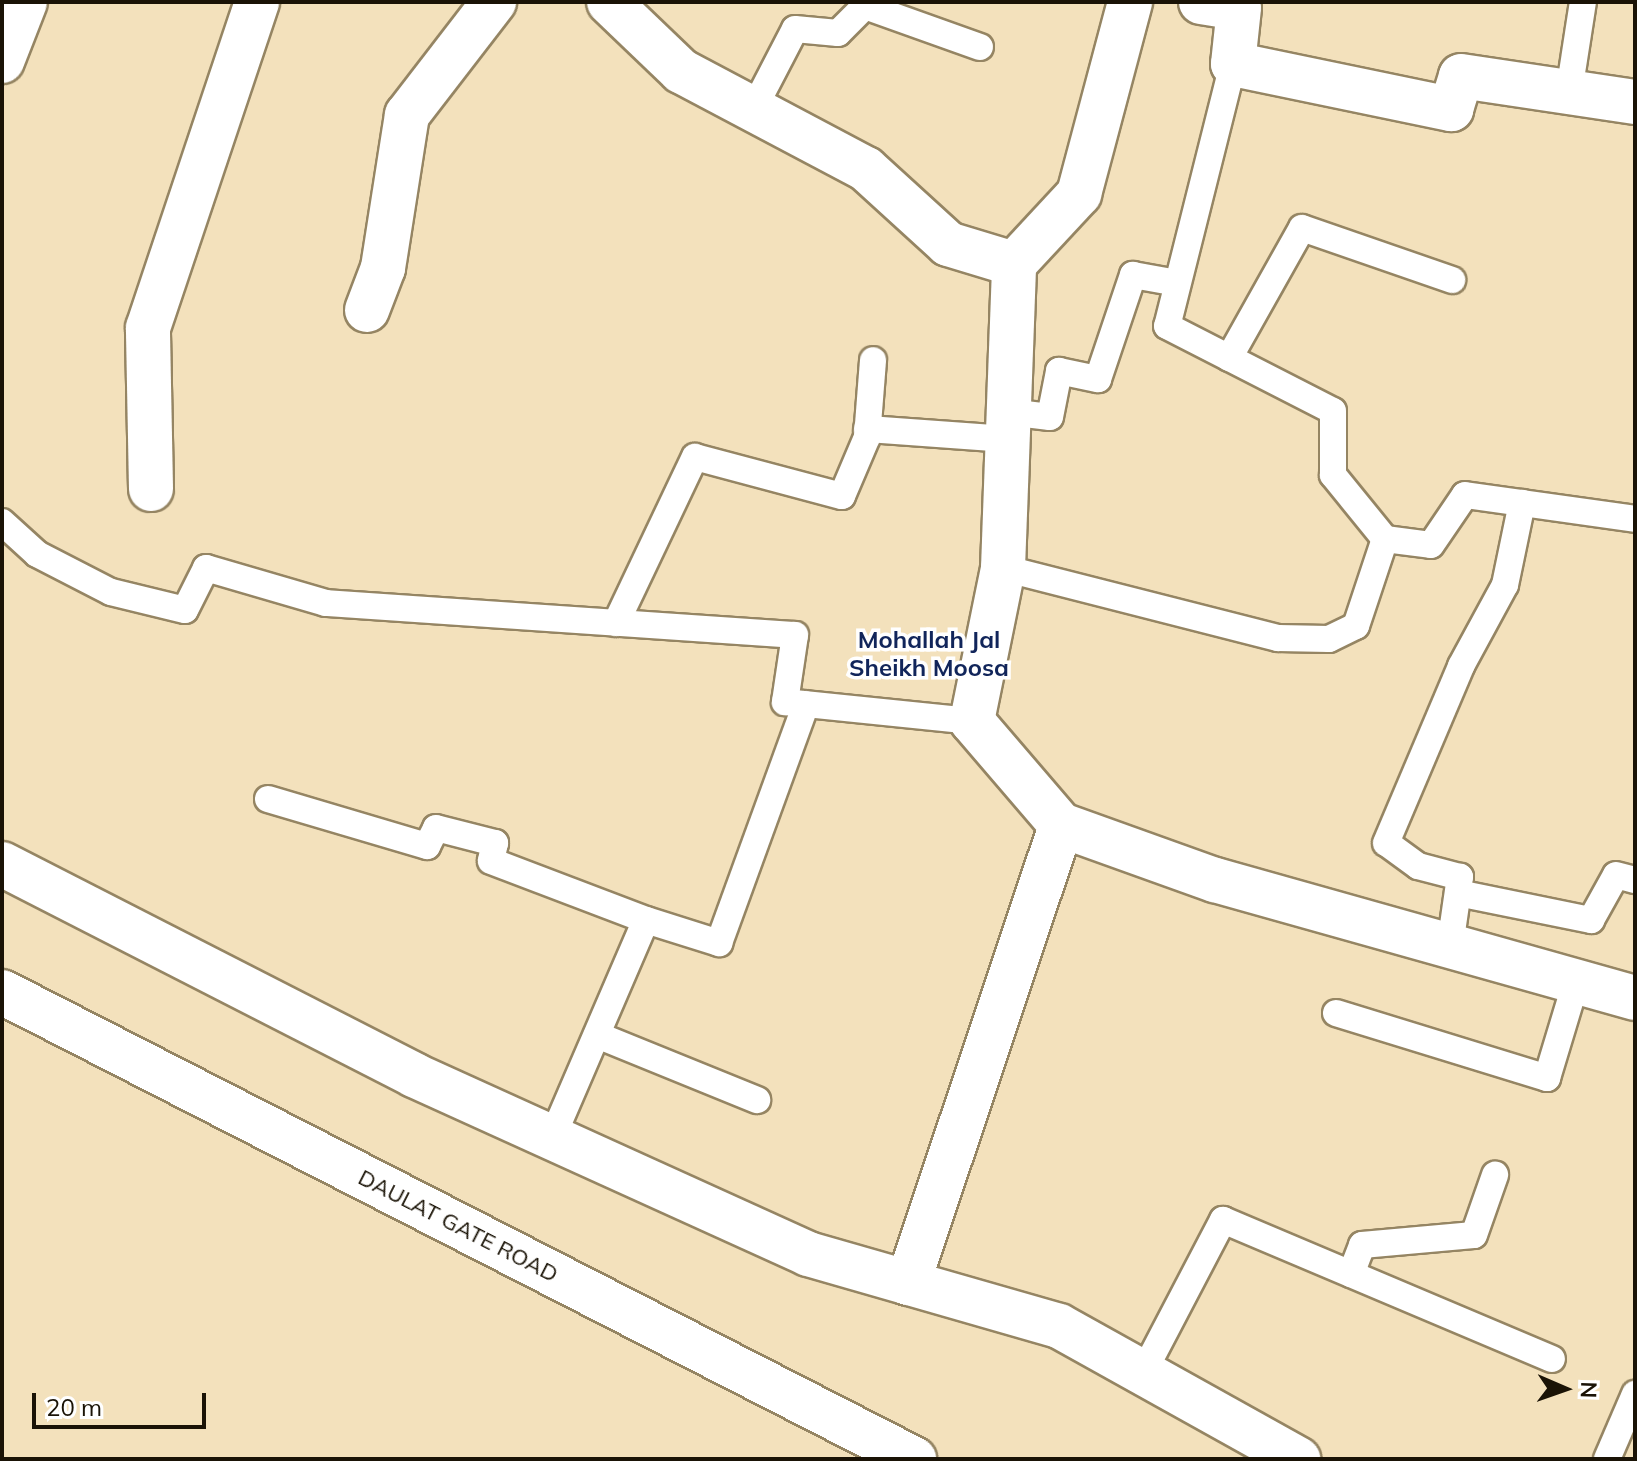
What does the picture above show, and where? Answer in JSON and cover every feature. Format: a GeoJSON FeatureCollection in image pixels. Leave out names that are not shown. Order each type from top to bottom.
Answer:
{"type":"FeatureCollection","features":[{"type":"Feature","properties":{"kind":"street"},"geometry":{"type":"LineString","coordinates":[[2,61],[25,2]]}},
{"type":"Feature","properties":{"kind":"street"},"geometry":{"type":"LineString","coordinates":[[151,489],[148,328],[257,2]]}},
{"type":"Feature","properties":{"kind":"street"},"geometry":{"type":"LineString","coordinates":[[367,310],[383,268],[407,115],[494,2]]}},
{"type":"Feature","properties":{"kind":"street"},"geometry":{"type":"LineString","coordinates":[[609,2],[681,71],[866,169],[948,244],[1014,264]]}},
{"type":"Feature","properties":{"kind":"street"},"geometry":{"type":"LineString","coordinates":[[1130,2],[1079,194],[1014,264],[1003,568],[972,721],[1061,825],[1215,880],[1635,998]]}},
{"type":"Feature","properties":{"kind":"street"},"geometry":{"type":"LineString","coordinates":[[1201,2],[1239,8],[1233,64],[1451,109],[1461,76],[1635,102]]}},
{"type":"Feature","properties":{"kind":"street"},"geometry":{"type":"LineString","coordinates":[[908,1283],[1061,825]]}},
{"type":"Feature","properties":{"kind":"street"},"geometry":{"type":"LineString","coordinates":[[2,864],[414,1075],[808,1254],[1059,1326],[1298,1459]]}},
{"type":"Feature","properties":{"kind":"street","name":"DAULAT GATE ROAD"},"geometry":{"type":"LineString","coordinates":[[2,992],[914,1459]]}},
{"type":"Feature","properties":{"kind":"lane"},"geometry":{"type":"LineString","coordinates":[[1569,92],[1583,2]]}},
{"type":"Feature","properties":{"kind":"lane"},"geometry":{"type":"LineString","coordinates":[[753,110],[795,29],[838,33],[865,6],[980,47]]}},
{"type":"Feature","properties":{"kind":"lane"},"geometry":{"type":"LineString","coordinates":[[1233,64],[1167,326],[1333,411],[1333,475],[1385,539],[1431,545],[1465,495],[1635,519]]}},
{"type":"Feature","properties":{"kind":"lane"},"geometry":{"type":"LineString","coordinates":[[1229,358],[1302,228],[1452,280]]}},
{"type":"Feature","properties":{"kind":"lane"},"geometry":{"type":"LineString","coordinates":[[867,429],[1008,426],[1050,417],[1059,371],[1098,379],[1133,275],[1177,283]]}},
{"type":"Feature","properties":{"kind":"lane"},"geometry":{"type":"LineString","coordinates":[[616,623],[695,457],[842,496],[867,429],[873,360]]}},
{"type":"Feature","properties":{"kind":"lane"},"geometry":{"type":"LineString","coordinates":[[1450,946],[1460,877],[1418,866],[1386,843],[1461,666],[1505,585],[1522,503]]}},
{"type":"Feature","properties":{"kind":"lane"},"geometry":{"type":"LineString","coordinates":[[2,522],[37,554],[111,592],[185,610],[206,568],[326,603],[795,635],[785,702],[972,721]]}},
{"type":"Feature","properties":{"kind":"lane"},"geometry":{"type":"LineString","coordinates":[[1003,568],[1278,638],[1329,639],[1356,626],[1385,539]]}},
{"type":"Feature","properties":{"kind":"lane"},"geometry":{"type":"LineString","coordinates":[[268,799],[427,846],[436,828],[495,843],[491,861],[646,920],[719,943],[806,704]]}},
{"type":"Feature","properties":{"kind":"lane"},"geometry":{"type":"LineString","coordinates":[[1458,893],[1591,920],[1616,875],[1635,880]]}},
{"type":"Feature","properties":{"kind":"lane"},"geometry":{"type":"LineString","coordinates":[[552,1138],[646,920]]}},
{"type":"Feature","properties":{"kind":"lane"},"geometry":{"type":"LineString","coordinates":[[1336,1013],[1547,1078],[1576,982]]}},
{"type":"Feature","properties":{"kind":"lane"},"geometry":{"type":"LineString","coordinates":[[597,1035],[757,1100]]}},
{"type":"Feature","properties":{"kind":"lane"},"geometry":{"type":"LineString","coordinates":[[1351,1274],[1362,1245],[1474,1235],[1495,1175]]}},
{"type":"Feature","properties":{"kind":"lane"},"geometry":{"type":"LineString","coordinates":[[1143,1373],[1223,1220],[1552,1359]]}},
{"type":"Feature","properties":{"kind":"lane"},"geometry":{"type":"LineString","coordinates":[[1607,1459],[1635,1394]]}},
{"type":"Feature","properties":{"kind":"district","name":"Mohallah Jal Sheikh Moosa"},"geometry":{"type":"Point","coordinates":[929,654]}}]}
